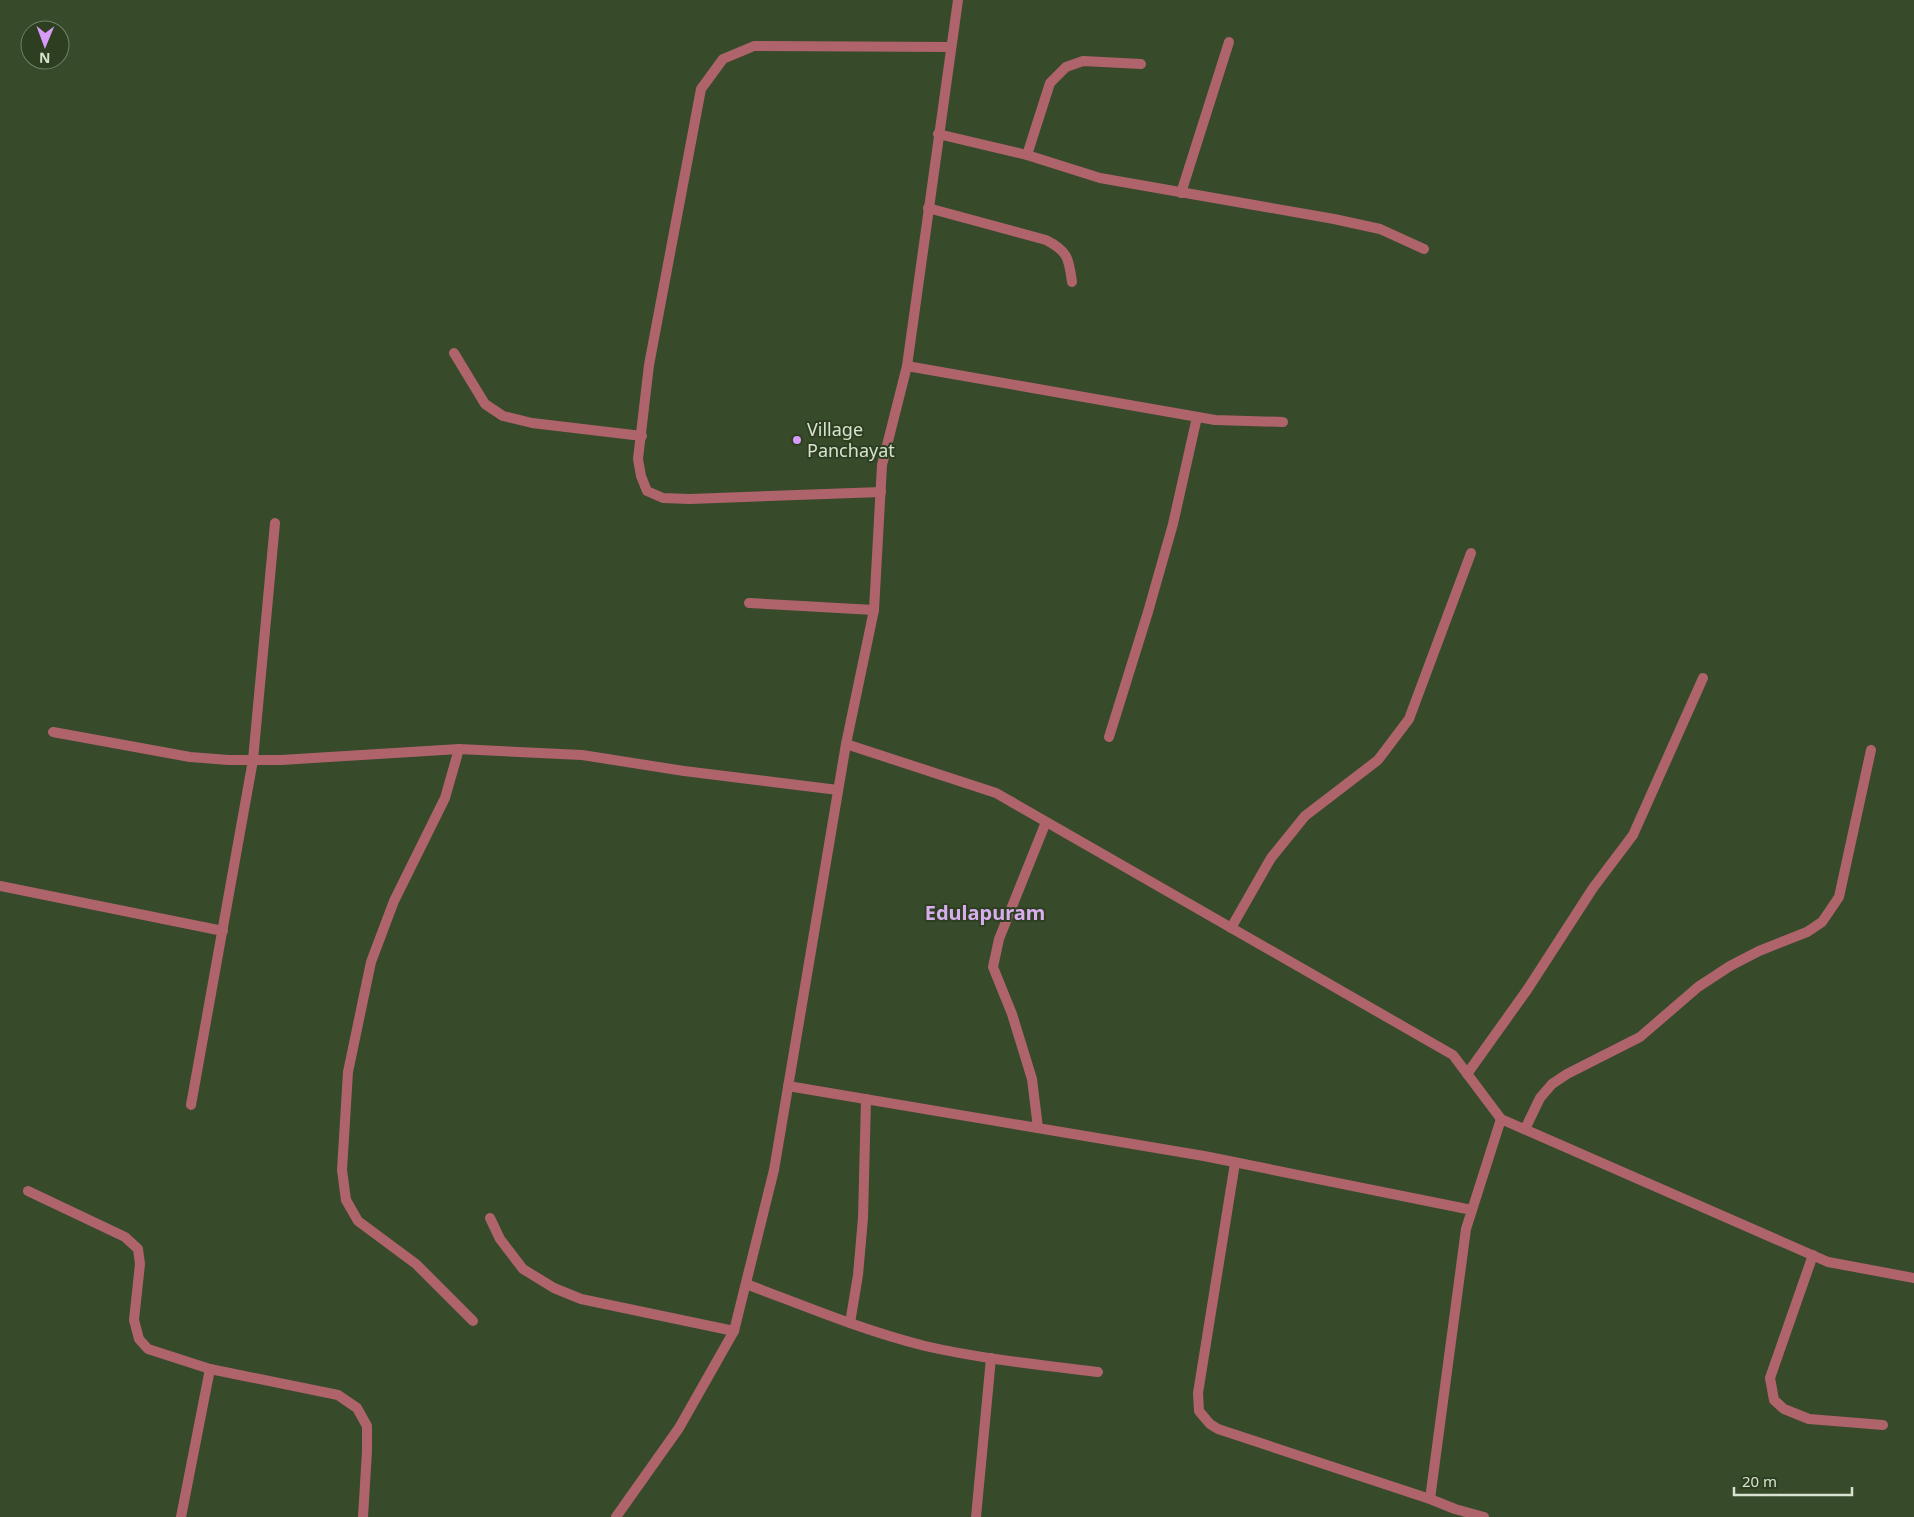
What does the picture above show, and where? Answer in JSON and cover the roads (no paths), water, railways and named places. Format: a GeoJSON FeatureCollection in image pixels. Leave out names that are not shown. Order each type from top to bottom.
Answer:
{"type":"FeatureCollection","features":[{"type":"Feature","properties":{"kind":"street"},"geometry":{"type":"LineString","coordinates":[[616,1517],[679,1428],[734,1331],[774,1170],[846,744],[874,610],[882,465],[907,366],[958,0]]}},
{"type":"Feature","properties":{"kind":"street"},"geometry":{"type":"LineString","coordinates":[[1181,193],[1230,42]]}},
{"type":"Feature","properties":{"kind":"street"},"geometry":{"type":"LineString","coordinates":[[881,492],[690,499],[663,498],[647,491],[641,476],[638,459],[650,365],[701,89],[723,59],[754,46],[951,47]]}},
{"type":"Feature","properties":{"kind":"street"},"geometry":{"type":"LineString","coordinates":[[1027,156],[1050,83],[1066,67],[1083,61],[1140,64]]}},
{"type":"Feature","properties":{"kind":"street"},"geometry":{"type":"LineString","coordinates":[[938,134],[1027,156],[1100,178],[1334,219],[1380,229],[1424,249]]}},
{"type":"Feature","properties":{"kind":"street"},"geometry":{"type":"LineString","coordinates":[[928,208],[1046,240],[1060,247],[1069,259],[1072,282]]}},
{"type":"Feature","properties":{"kind":"street"},"geometry":{"type":"LineString","coordinates":[[454,353],[485,404],[503,416],[532,423],[642,436]]}},
{"type":"Feature","properties":{"kind":"street"},"geometry":{"type":"LineString","coordinates":[[907,366],[1215,420],[1283,422]]}},
{"type":"Feature","properties":{"kind":"street"},"geometry":{"type":"LineString","coordinates":[[1109,737],[1173,524],[1197,417]]}},
{"type":"Feature","properties":{"kind":"street"},"geometry":{"type":"LineString","coordinates":[[191,1105],[254,760],[275,523]]}},
{"type":"Feature","properties":{"kind":"street"},"geometry":{"type":"LineString","coordinates":[[1231,928],[1271,858],[1305,816],[1378,760],[1409,719],[1471,553]]}},
{"type":"Feature","properties":{"kind":"street"},"geometry":{"type":"LineString","coordinates":[[750,603],[874,610]]}},
{"type":"Feature","properties":{"kind":"street"},"geometry":{"type":"LineString","coordinates":[[1467,1074],[1527,990],[1593,888],[1633,835],[1703,678]]}},
{"type":"Feature","properties":{"kind":"street"},"geometry":{"type":"LineString","coordinates":[[52,732],[190,757],[229,760],[347,756],[459,749],[582,755],[684,771],[838,790]]}},
{"type":"Feature","properties":{"kind":"street"},"geometry":{"type":"LineString","coordinates":[[846,744],[996,793],[1453,1055],[1501,1119],[1828,1262],[1914,1278]]}},
{"type":"Feature","properties":{"kind":"street"},"geometry":{"type":"LineString","coordinates":[[459,749],[445,798],[394,901],[371,962],[348,1072],[342,1170],[346,1200],[358,1221],[416,1264],[473,1321]]}},
{"type":"Feature","properties":{"kind":"street"},"geometry":{"type":"LineString","coordinates":[[1525,1129],[1540,1098],[1552,1084],[1567,1074],[1640,1037],[1698,987],[1730,966],[1759,951],[1807,932],[1822,922],[1839,897],[1871,750]]}},
{"type":"Feature","properties":{"kind":"street"},"geometry":{"type":"LineString","coordinates":[[1038,1128],[1032,1078],[1012,1014],[992,968],[999,939],[1046,822]]}},
{"type":"Feature","properties":{"kind":"street"},"geometry":{"type":"LineString","coordinates":[[0,886],[223,931]]}},
{"type":"Feature","properties":{"kind":"street"},"geometry":{"type":"LineString","coordinates":[[788,1086],[1235,1162],[1472,1210]]}},
{"type":"Feature","properties":{"kind":"street"},"geometry":{"type":"LineString","coordinates":[[850,1323],[858,1275],[864,1218],[866,1099]]}},
{"type":"Feature","properties":{"kind":"street"},"geometry":{"type":"LineString","coordinates":[[1430,1499],[1466,1229],[1501,1119]]}},
{"type":"Feature","properties":{"kind":"street"},"geometry":{"type":"LineString","coordinates":[[1235,1162],[1198,1393],[1199,1411],[1210,1424],[1226,1432],[1430,1499],[1454,1513],[1484,1517]]}},
{"type":"Feature","properties":{"kind":"street"},"geometry":{"type":"LineString","coordinates":[[28,1191],[125,1237],[138,1248],[140,1264],[134,1320],[139,1339],[148,1349],[210,1369],[338,1395],[358,1408],[366,1426],[367,1451],[363,1517]]}},
{"type":"Feature","properties":{"kind":"street"},"geometry":{"type":"LineString","coordinates":[[490,1218],[500,1239],[523,1269],[554,1288],[581,1299],[734,1331]]}},
{"type":"Feature","properties":{"kind":"street"},"geometry":{"type":"LineString","coordinates":[[1812,1255],[1770,1378],[1774,1400],[1784,1409],[1809,1418],[1882,1425]]}},
{"type":"Feature","properties":{"kind":"street"},"geometry":{"type":"LineString","coordinates":[[746,1284],[850,1323],[926,1346],[991,1358],[1098,1372]]}},
{"type":"Feature","properties":{"kind":"street"},"geometry":{"type":"LineString","coordinates":[[976,1517],[991,1358]]}},
{"type":"Feature","properties":{"kind":"street"},"geometry":{"type":"LineString","coordinates":[[181,1517],[210,1369]]}},
{"type":"Feature","properties":{"kind":"place","name":"Village Panchayat"},"geometry":{"type":"Point","coordinates":[797,440]}},
{"type":"Feature","properties":{"kind":"district","name":"Edulapuram"},"geometry":{"type":"Point","coordinates":[985,913]}}]}
